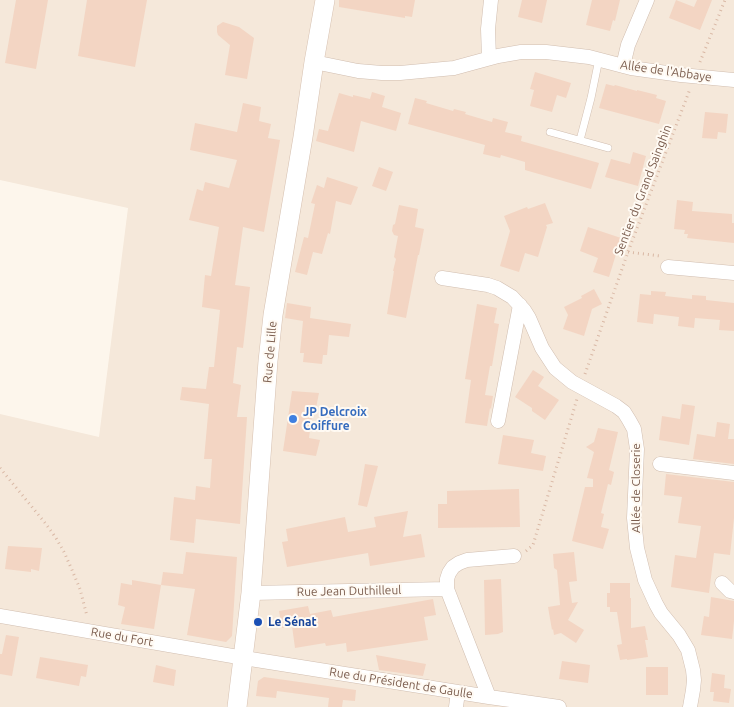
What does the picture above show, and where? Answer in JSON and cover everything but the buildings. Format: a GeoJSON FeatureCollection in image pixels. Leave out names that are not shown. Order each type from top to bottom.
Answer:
{"type":"FeatureCollection","features":[{"type":"Feature","properties":{"kind":"main road","name":"Rue de Lille"},"geometry":{"type":"LineString","coordinates":[[237,707],[251,593],[273,315],[325,0]]}},
{"type":"Feature","properties":{"kind":"street"},"geometry":{"type":"LineString","coordinates":[[489,58],[488,29],[492,0]]}},
{"type":"Feature","properties":{"kind":"street"},"geometry":{"type":"LineString","coordinates":[[622,66],[628,45],[647,0]]}},
{"type":"Feature","properties":{"kind":"street","name":"Allée de l'Abbaye"},"geometry":{"type":"LineString","coordinates":[[314,62],[358,71],[400,73],[454,68],[509,53],[532,51],[569,54],[598,59],[622,66],[695,77],[734,80]]}},
{"type":"Feature","properties":{"kind":"street"},"geometry":{"type":"LineString","coordinates":[[668,267],[734,273]]}},
{"type":"Feature","properties":{"kind":"street","name":"Allée de Closerie"},"geometry":{"type":"LineString","coordinates":[[442,278],[498,288],[512,297],[529,318],[542,348],[555,368],[581,387],[624,412],[634,429],[638,449],[634,518],[637,548],[645,580],[656,604],[688,650],[694,680],[690,707]]}},
{"type":"Feature","properties":{"kind":"street"},"geometry":{"type":"LineString","coordinates":[[498,421],[520,305]]}},
{"type":"Feature","properties":{"kind":"street"},"geometry":{"type":"LineString","coordinates":[[660,464],[734,474]]}},
{"type":"Feature","properties":{"kind":"street"},"geometry":{"type":"LineString","coordinates":[[489,697],[447,589],[447,579],[453,568],[467,560],[514,556]]}},
{"type":"Feature","properties":{"kind":"street"},"geometry":{"type":"LineString","coordinates":[[722,583],[730,591],[734,592]]}},
{"type":"Feature","properties":{"kind":"street","name":"Rue Jean Duthilleul"},"geometry":{"type":"LineString","coordinates":[[251,593],[447,589]]}},
{"type":"Feature","properties":{"kind":"street","name":"Rue du Fort"},"geometry":{"type":"LineString","coordinates":[[0,616],[244,658]]}},
{"type":"Feature","properties":{"kind":"street","name":"Rue du Président de Gaulle"},"geometry":{"type":"LineString","coordinates":[[244,658],[559,707]]}},
{"type":"Feature","properties":{"kind":"street"},"geometry":{"type":"LineString","coordinates":[[456,707],[458,692]]}},
{"type":"Feature","properties":{"kind":"lane"},"geometry":{"type":"LineString","coordinates":[[580,140],[592,98],[598,59]]}},
{"type":"Feature","properties":{"kind":"lane"},"geometry":{"type":"LineString","coordinates":[[550,132],[608,148]]}},
{"type":"Feature","properties":{"kind":"path","name":"Sentier du Grand Sainghin"},"geometry":{"type":"LineString","coordinates":[[514,556],[524,552],[533,545],[581,387],[628,252],[725,0]]}},
{"type":"Feature","properties":{"kind":"path"},"geometry":{"type":"LineString","coordinates":[[628,252],[661,256],[668,267]]}},
{"type":"Feature","properties":{"kind":"path"},"geometry":{"type":"LineString","coordinates":[[0,468],[46,524],[64,552],[80,589],[92,632]]}},
{"type":"Feature","properties":{"kind":"shaded area"},"geometry":{"type":"Polygon","coordinates":[[[0,0],[734,0],[734,707],[0,707],[0,414],[99,437],[128,208],[0,180],[0,0]]]}},
{"type":"Feature","properties":{"kind":"place","name":"JP Delcroix Coiffure"},"geometry":{"type":"Point","coordinates":[293,419]}},
{"type":"Feature","properties":{"kind":"place","name":"Le Sénat"},"geometry":{"type":"Point","coordinates":[258,622]}}]}
